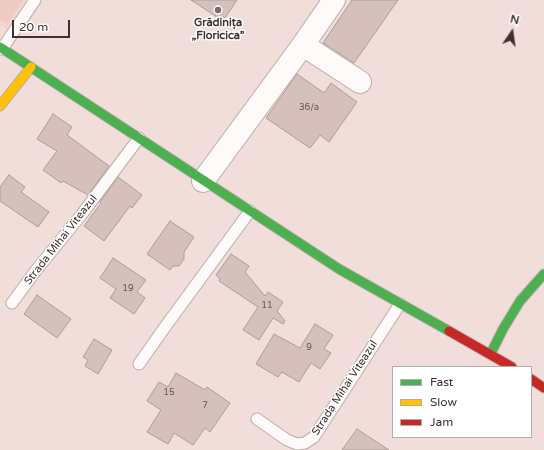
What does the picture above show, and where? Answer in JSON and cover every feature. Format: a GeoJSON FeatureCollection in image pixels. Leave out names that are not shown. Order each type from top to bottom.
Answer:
{"type":"FeatureCollection","features":[{"type":"Feature","properties":{"kind":"street"},"geometry":{"type":"LineString","coordinates":[[203,181],[304,45],[334,0]]}},
{"type":"Feature","properties":{"kind":"street"},"geometry":{"type":"LineString","coordinates":[[304,45],[360,82]]}},
{"type":"Feature","properties":{"kind":"street"},"geometry":{"type":"LineString","coordinates":[[1,48],[339,269],[510,366]]}},
{"type":"Feature","properties":{"kind":"street"},"geometry":{"type":"LineString","coordinates":[[0,106],[31,67]]}},
{"type":"Feature","properties":{"kind":"street"},"geometry":{"type":"LineString","coordinates":[[491,354],[503,329],[520,301],[544,274]]}},
{"type":"Feature","properties":{"kind":"street"},"geometry":{"type":"LineString","coordinates":[[532,380],[544,388]]}},
{"type":"Feature","properties":{"kind":"lane"},"geometry":{"type":"LineString","coordinates":[[1,48],[35,0]]}},
{"type":"Feature","properties":{"kind":"lane","name":"Strada Mihai Viteazul"},"geometry":{"type":"LineString","coordinates":[[12,303],[139,138]]}},
{"type":"Feature","properties":{"kind":"lane"},"geometry":{"type":"LineString","coordinates":[[139,364],[250,211]]}},
{"type":"Feature","properties":{"kind":"lane","name":"Strada Mihai Viteazul"},"geometry":{"type":"LineString","coordinates":[[257,419],[287,440],[297,444],[305,443],[314,437],[400,304]]}},
{"type":"Feature","properties":{"kind":"shaded area"},"geometry":{"type":"Polygon","coordinates":[[[0,0],[26,0],[7,29],[0,25],[0,0]]]}},
{"type":"Feature","properties":{"kind":"shaded area"},"geometry":{"type":"Polygon","coordinates":[[[0,0],[23,0],[7,24],[0,19],[0,0]]]}},
{"type":"Feature","properties":{"kind":"building","name":"Grădinița „Floricica”"},"geometry":{"type":"Polygon","coordinates":[[[191,0],[237,0],[223,21],[191,0]]]}},
{"type":"Feature","properties":{"kind":"building"},"geometry":{"type":"Polygon","coordinates":[[[352,0],[398,0],[354,63],[323,43],[352,0]]]}},
{"type":"Feature","properties":{"kind":"building"},"geometry":{"type":"Polygon","coordinates":[[[297,74],[324,93],[331,83],[357,102],[329,142],[320,135],[310,148],[266,118],[297,74]]]}},
{"type":"Feature","properties":{"kind":"building"},"geometry":{"type":"Polygon","coordinates":[[[53,114],[72,127],[67,135],[109,166],[88,195],[63,181],[61,183],[43,170],[57,151],[37,139],[53,114]]]}},
{"type":"Feature","properties":{"kind":"building"},"geometry":{"type":"Polygon","coordinates":[[[9,175],[25,187],[21,192],[49,212],[38,227],[0,201],[0,187],[9,175]]]}},
{"type":"Feature","properties":{"kind":"building"},"geometry":{"type":"Polygon","coordinates":[[[118,177],[142,195],[132,208],[130,206],[104,241],[84,226],[118,177]]]}},
{"type":"Feature","properties":{"kind":"building"},"geometry":{"type":"Polygon","coordinates":[[[170,221],[194,237],[184,252],[184,259],[179,266],[173,266],[170,270],[147,254],[170,221]]]}},
{"type":"Feature","properties":{"kind":"building"},"geometry":{"type":"Polygon","coordinates":[[[231,254],[249,266],[245,272],[265,296],[268,292],[283,302],[277,311],[285,321],[283,324],[273,318],[259,340],[243,330],[258,307],[219,281],[220,279],[216,275],[231,254]]]}},
{"type":"Feature","properties":{"kind":"building"},"geometry":{"type":"Polygon","coordinates":[[[113,258],[146,280],[137,292],[145,298],[134,314],[110,298],[116,289],[100,278],[113,258]]]}},
{"type":"Feature","properties":{"kind":"building"},"geometry":{"type":"Polygon","coordinates":[[[37,295],[71,319],[57,338],[24,314],[37,295]]]}},
{"type":"Feature","properties":{"kind":"building"},"geometry":{"type":"Polygon","coordinates":[[[315,324],[333,335],[324,349],[331,353],[320,369],[311,363],[299,382],[282,372],[278,377],[256,364],[274,334],[300,348],[315,324]]]}},
{"type":"Feature","properties":{"kind":"building"},"geometry":{"type":"Polygon","coordinates":[[[94,339],[112,350],[98,374],[85,366],[88,360],[83,357],[94,339]]]}},
{"type":"Feature","properties":{"kind":"building"},"geometry":{"type":"Polygon","coordinates":[[[176,373],[205,390],[207,387],[230,403],[210,432],[205,428],[193,445],[174,433],[168,444],[147,432],[161,410],[147,401],[159,382],[168,387],[176,373]]]}},
{"type":"Feature","properties":{"kind":"building"},"geometry":{"type":"Polygon","coordinates":[[[357,429],[389,450],[342,450],[357,429]]]}},
{"type":"Feature","properties":{"kind":"traffic: fast"},"geometry":{"type":"LineString","coordinates":[[0,47],[339,269],[449,331]]}},
{"type":"Feature","properties":{"kind":"traffic: fast"},"geometry":{"type":"LineString","coordinates":[[491,353],[503,329],[520,301],[544,274]]}},
{"type":"Feature","properties":{"kind":"traffic: slow"},"geometry":{"type":"LineString","coordinates":[[0,106],[31,67]]}},
{"type":"Feature","properties":{"kind":"traffic: jam"},"geometry":{"type":"LineString","coordinates":[[449,331],[510,366]]}},
{"type":"Feature","properties":{"kind":"traffic: jam"},"geometry":{"type":"LineString","coordinates":[[532,380],[544,388]]}},
{"type":"Feature","properties":{"kind":"place","name":"Grădinița „Floricica”"},"geometry":{"type":"Point","coordinates":[218,10]}}]}
